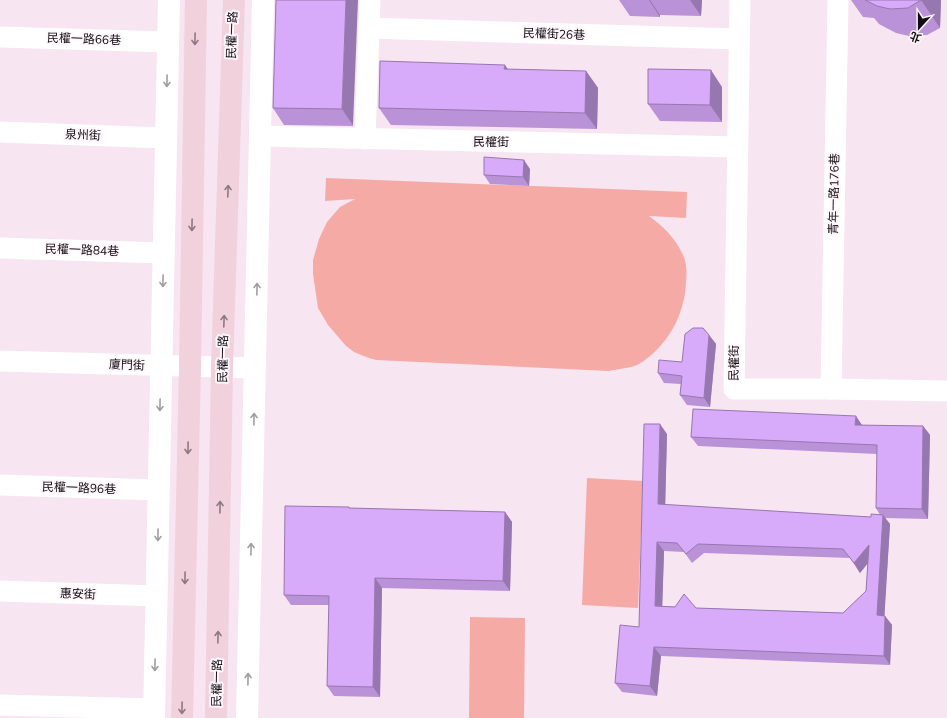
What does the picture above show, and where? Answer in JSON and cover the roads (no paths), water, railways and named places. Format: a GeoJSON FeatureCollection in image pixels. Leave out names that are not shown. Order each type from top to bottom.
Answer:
{"type":"FeatureCollection","features":[{"type":"Feature","properties":{"kind":"main road"},"geometry":{"type":"LineString","coordinates":[[182,718],[196,0]]}},
{"type":"Feature","properties":{"kind":"main road","name":"民權一路"},"geometry":{"type":"LineString","coordinates":[[216,718],[222,367],[234,0]]}},
{"type":"Feature","properties":{"kind":"street"},"geometry":{"type":"LineString","coordinates":[[0,705],[154,714],[169,0]]}},
{"type":"Feature","properties":{"kind":"street"},"geometry":{"type":"LineString","coordinates":[[247,718],[263,0]]}},
{"type":"Feature","properties":{"kind":"street"},"geometry":{"type":"LineString","coordinates":[[365,139],[370,0]]}},
{"type":"Feature","properties":{"kind":"street","name":"民權街"},"geometry":{"type":"LineString","coordinates":[[740,0],[734,389],[947,391]]}},
{"type":"Feature","properties":{"kind":"street","name":"青年一路176巷"},"geometry":{"type":"LineString","coordinates":[[831,389],[838,0]]}},
{"type":"Feature","properties":{"kind":"street","name":"民權街26巷"},"geometry":{"type":"LineString","coordinates":[[369,28],[739,39]]}},
{"type":"Feature","properties":{"kind":"street","name":"民權一路66巷"},"geometry":{"type":"LineString","coordinates":[[0,36],[168,42]]}},
{"type":"Feature","properties":{"kind":"street","name":"泉州街"},"geometry":{"type":"LineString","coordinates":[[0,132],[166,138]]}},
{"type":"Feature","properties":{"kind":"street","name":"民權街"},"geometry":{"type":"LineString","coordinates":[[260,136],[737,147]]}},
{"type":"Feature","properties":{"kind":"street","name":"民權一路84巷"},"geometry":{"type":"LineString","coordinates":[[0,248],[164,253]]}},
{"type":"Feature","properties":{"kind":"street","name":"廈門街"},"geometry":{"type":"LineString","coordinates":[[0,360],[255,368]]}},
{"type":"Feature","properties":{"kind":"street","name":"民權一路96巷"},"geometry":{"type":"LineString","coordinates":[[0,485],[159,490]]}},
{"type":"Feature","properties":{"kind":"street","name":"惠安街"},"geometry":{"type":"LineString","coordinates":[[0,591],[157,596]]}}]}
